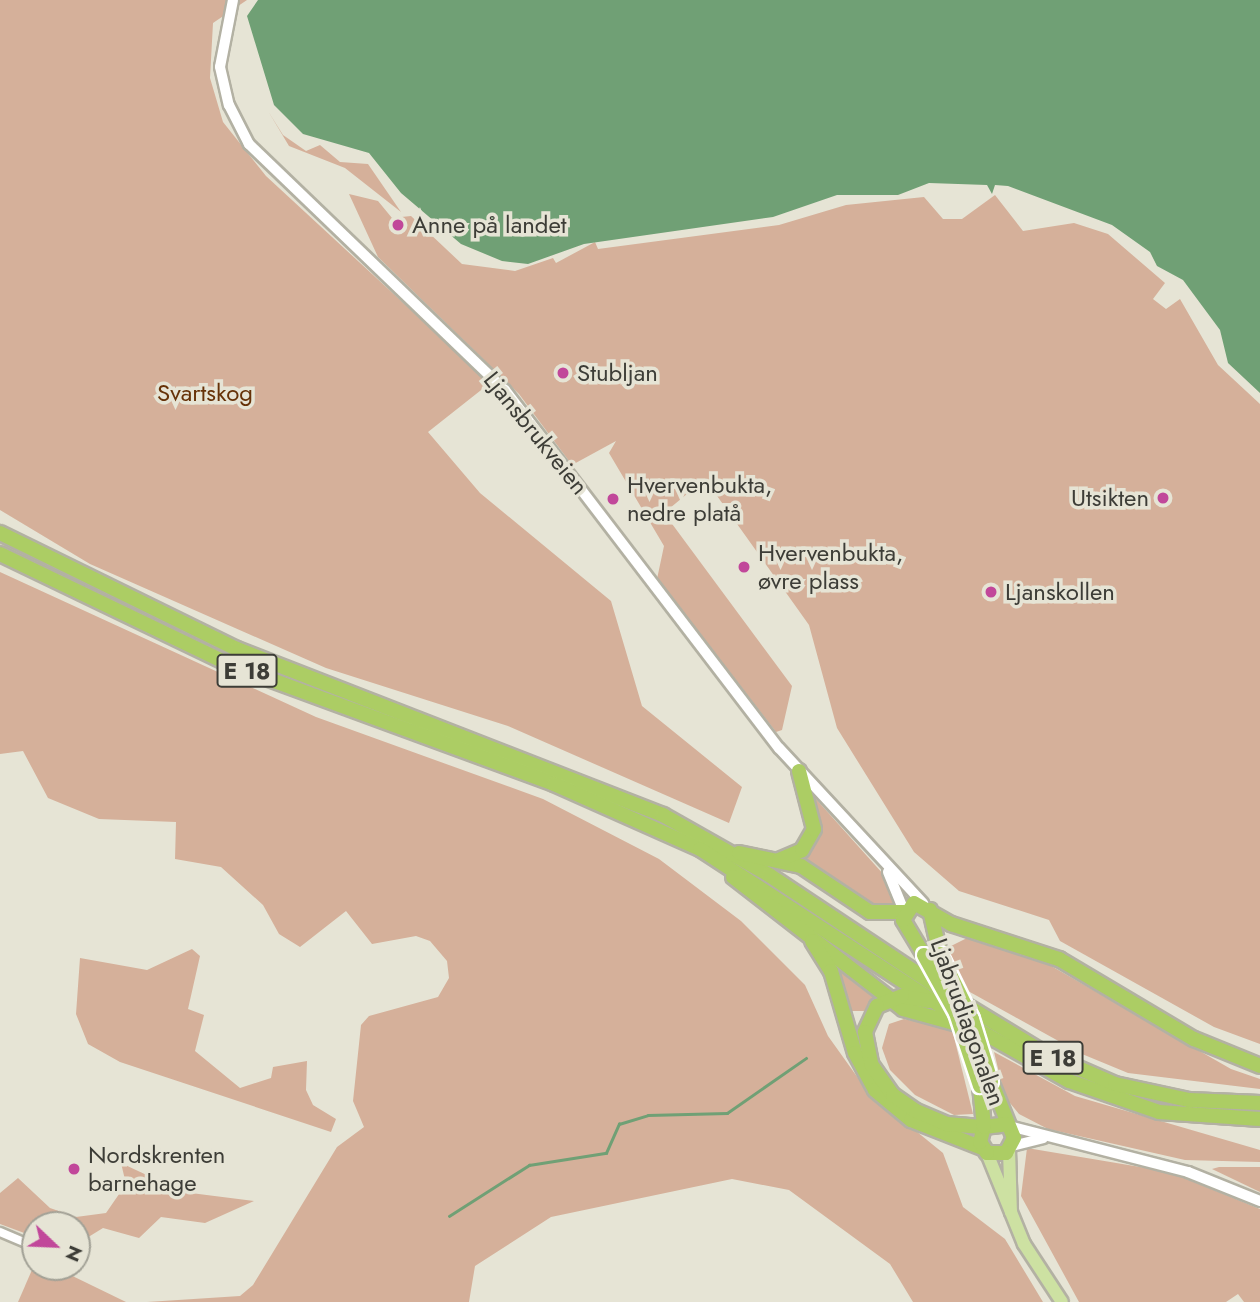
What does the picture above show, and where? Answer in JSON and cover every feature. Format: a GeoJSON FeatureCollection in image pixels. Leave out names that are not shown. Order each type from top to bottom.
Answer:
{"type":"FeatureCollection","features":[{"type":"Feature","properties":{"kind":"highway","name":"E 18"},"geometry":{"type":"LineString","coordinates":[[0,533],[237,649],[592,783],[731,852],[1002,1029],[1075,1068],[1164,1096],[1260,1103]]}},
{"type":"Feature","properties":{"kind":"highway","name":"E 18"},"geometry":{"type":"LineString","coordinates":[[0,554],[231,665],[554,784],[677,839],[763,884],[973,1027],[1115,1101],[1187,1116],[1260,1119]]}},
{"type":"Feature","properties":{"kind":"highway"},"geometry":{"type":"LineString","coordinates":[[779,860],[802,850],[814,829],[799,771]]}},
{"type":"Feature","properties":{"kind":"highway","name":"E 18"},"geometry":{"type":"LineString","coordinates":[[677,839],[802,929],[911,1014],[973,1027]]}},
{"type":"Feature","properties":{"kind":"highway","name":"E 18"},"geometry":{"type":"LineString","coordinates":[[731,852],[779,860],[812,872],[870,912],[905,916],[928,911]]}},
{"type":"Feature","properties":{"kind":"highway"},"geometry":{"type":"LineString","coordinates":[[928,911],[951,924],[1059,960],[1194,1039],[1260,1066]]}},
{"type":"Feature","properties":{"kind":"highway","name":"E 18"},"geometry":{"type":"LineString","coordinates":[[905,916],[921,930],[928,911]]}},
{"type":"Feature","properties":{"kind":"highway","name":"Ljabrudiagonalen"},"geometry":{"type":"LineString","coordinates":[[928,911],[940,954],[972,1019],[985,1084],[984,1127]]}},
{"type":"Feature","properties":{"kind":"highway","name":"Ljabrudiagonalen"},"geometry":{"type":"LineString","coordinates":[[905,916],[956,1013],[985,1084],[1008,1125]]}},
{"type":"Feature","properties":{"kind":"highway","name":"E 18"},"geometry":{"type":"LineString","coordinates":[[802,929],[831,971],[855,1053],[875,1090],[911,1120],[984,1150],[1010,1148],[1008,1125]]}},
{"type":"Feature","properties":{"kind":"highway"},"geometry":{"type":"LineString","coordinates":[[891,998],[877,1006],[865,1032],[881,1082],[934,1120],[984,1127],[1008,1125]]}},
{"type":"Feature","properties":{"kind":"highway","name":"E 18"},"geometry":{"type":"LineString","coordinates":[[891,998],[938,1003]]}},
{"type":"Feature","properties":{"kind":"highway","name":"E 18"},"geometry":{"type":"LineString","coordinates":[[984,1127],[984,1150]]}},
{"type":"Feature","properties":{"kind":"main road","name":"Ljansbrukveien"},"geometry":{"type":"LineString","coordinates":[[233,0],[220,67],[229,105],[249,144],[506,390],[799,771],[886,869],[928,911]]}},
{"type":"Feature","properties":{"kind":"main road","name":"Ljansbrukveien"},"geometry":{"type":"LineString","coordinates":[[886,869],[905,916]]}},
{"type":"Feature","properties":{"kind":"main road"},"geometry":{"type":"LineString","coordinates":[[1008,1125],[1043,1138],[1188,1172],[1260,1201]]}},
{"type":"Feature","properties":{"kind":"main road"},"geometry":{"type":"LineString","coordinates":[[1012,1216],[1010,1148],[1043,1138]]}},
{"type":"Feature","properties":{"kind":"main road"},"geometry":{"type":"LineString","coordinates":[[984,1150],[1012,1216],[1062,1302]]}},
{"type":"Feature","properties":{"kind":"street"},"geometry":{"type":"LineString","coordinates":[[0,1231],[21,1241]]}},
{"type":"Feature","properties":{"kind":"green space","name":"Svartskog"},"geometry":{"type":"Polygon","coordinates":[[[0,0],[247,0],[213,23],[210,78],[223,122],[266,176],[490,383],[428,432],[480,493],[611,601],[642,706],[742,787],[729,823],[508,726],[326,668],[90,564],[0,510],[0,0]]]}},
{"type":"Feature","properties":{"kind":"green space"},"geometry":{"type":"Polygon","coordinates":[[[268,111],[283,135],[306,151],[320,145],[340,162],[368,164],[401,212],[345,168],[289,146],[268,111]]]}},
{"type":"Feature","properties":{"kind":"green space"},"geometry":{"type":"Polygon","coordinates":[[[349,194],[378,201],[392,218],[411,216],[462,264],[515,271],[553,258],[556,263],[595,242],[598,249],[779,225],[846,205],[924,197],[943,219],[962,219],[995,195],[1023,231],[1074,223],[1108,234],[1165,283],[1153,299],[1166,309],[1180,299],[1218,365],[1260,404],[1260,1044],[1214,1027],[1060,941],[1049,920],[959,891],[914,852],[837,728],[809,625],[705,479],[664,513],[792,686],[782,730],[776,732],[657,579],[664,546],[609,453],[616,441],[572,465],[519,394],[378,257],[349,194]]]}},
{"type":"Feature","properties":{"kind":"green space"},"geometry":{"type":"Polygon","coordinates":[[[0,572],[316,717],[543,799],[659,859],[741,921],[805,985],[828,1036],[868,1092],[943,1153],[963,1207],[1005,1239],[1043,1302],[913,1302],[890,1264],[789,1190],[732,1179],[551,1217],[475,1266],[469,1302],[147,1302],[240,1296],[253,1285],[337,1147],[364,1127],[353,1101],[361,1025],[369,1016],[438,997],[449,978],[447,961],[430,941],[416,936],[372,944],[346,911],[300,947],[279,934],[263,905],[221,867],[175,859],[176,822],[99,819],[48,798],[23,751],[0,754],[0,572]]]}},
{"type":"Feature","properties":{"kind":"green space"},"geometry":{"type":"Polygon","coordinates":[[[815,798],[884,875],[896,905],[872,908],[796,858],[819,821],[815,798]]]}},
{"type":"Feature","properties":{"kind":"green space"},"geometry":{"type":"Polygon","coordinates":[[[969,937],[1039,959],[1231,1069],[1260,1079],[1260,1089],[1128,1073],[1082,1054],[968,991],[950,955],[951,946],[969,937]]]}},
{"type":"Feature","properties":{"kind":"green space"},"geometry":{"type":"Polygon","coordinates":[[[192,949],[200,956],[188,1009],[204,1015],[195,1051],[240,1088],[271,1078],[273,1067],[307,1061],[306,1090],[313,1105],[336,1119],[331,1132],[120,1062],[88,1044],[76,1014],[80,958],[147,970],[192,949]]]}},
{"type":"Feature","properties":{"kind":"green space"},"geometry":{"type":"Polygon","coordinates":[[[826,952],[885,995],[868,1011],[847,1011],[826,952]]]}},
{"type":"Feature","properties":{"kind":"green space"},"geometry":{"type":"Polygon","coordinates":[[[904,1019],[952,1029],[973,1114],[954,1115],[915,1095],[890,1070],[882,1048],[889,1024],[904,1019]]]}},
{"type":"Feature","properties":{"kind":"green space"},"geometry":{"type":"Polygon","coordinates":[[[994,1052],[1075,1096],[1260,1150],[1260,1162],[1185,1160],[1048,1129],[1019,1114],[1005,1097],[994,1052]]]}},
{"type":"Feature","properties":{"kind":"green space"},"geometry":{"type":"Polygon","coordinates":[[[1027,1148],[1170,1172],[1260,1209],[1260,1302],[1244,1302],[1238,1294],[1226,1302],[1079,1302],[1021,1196],[1027,1148]]]}},
{"type":"Feature","properties":{"kind":"green space"},"geometry":{"type":"Polygon","coordinates":[[[121,1163],[183,1192],[254,1201],[205,1223],[161,1217],[139,1238],[103,1228],[91,1235],[91,1215],[106,1213],[126,1184],[121,1163]]]}},
{"type":"Feature","properties":{"kind":"green space"},"geometry":{"type":"Polygon","coordinates":[[[1219,1167],[1260,1167],[1260,1192],[1212,1169],[1219,1167]]]}},
{"type":"Feature","properties":{"kind":"green space"},"geometry":{"type":"Polygon","coordinates":[[[18,1178],[50,1208],[59,1211],[21,1211],[21,1232],[0,1224],[0,1193],[18,1178]]]}},
{"type":"Feature","properties":{"kind":"green space"},"geometry":{"type":"Polygon","coordinates":[[[27,1281],[83,1281],[126,1302],[18,1302],[27,1281]]]}},
{"type":"Feature","properties":{"kind":"shaded area"},"geometry":{"type":"Polygon","coordinates":[[[258,0],[1260,0],[1260,393],[1228,363],[1220,330],[1183,280],[1157,266],[1150,252],[1112,225],[1008,186],[995,185],[992,194],[987,185],[929,183],[898,195],[837,195],[773,217],[584,244],[528,264],[502,261],[461,244],[401,193],[369,153],[303,134],[274,105],[247,16],[258,0]]]}},
{"type":"Feature","properties":{"kind":"waterway"},"geometry":{"type":"LineString","coordinates":[[449,1216],[529,1165],[606,1153],[619,1124],[648,1115],[727,1113],[806,1058]]}},
{"type":"Feature","properties":{"kind":"place","name":"Anne på landet"},"geometry":{"type":"Point","coordinates":[398,225]}},
{"type":"Feature","properties":{"kind":"place","name":"Stubljan"},"geometry":{"type":"Point","coordinates":[563,373]}},
{"type":"Feature","properties":{"kind":"place","name":"Utsikten"},"geometry":{"type":"Point","coordinates":[1163,498]}},
{"type":"Feature","properties":{"kind":"place","name":"Hvervenbukta, nedre platå"},"geometry":{"type":"Point","coordinates":[613,499]}},
{"type":"Feature","properties":{"kind":"place","name":"Hvervenbukta, øvre plass"},"geometry":{"type":"Point","coordinates":[744,567]}},
{"type":"Feature","properties":{"kind":"place","name":"Ljanskollen"},"geometry":{"type":"Point","coordinates":[991,592]}},
{"type":"Feature","properties":{"kind":"place","name":"Nordskrenten barnehage"},"geometry":{"type":"Point","coordinates":[74,1169]}}]}
